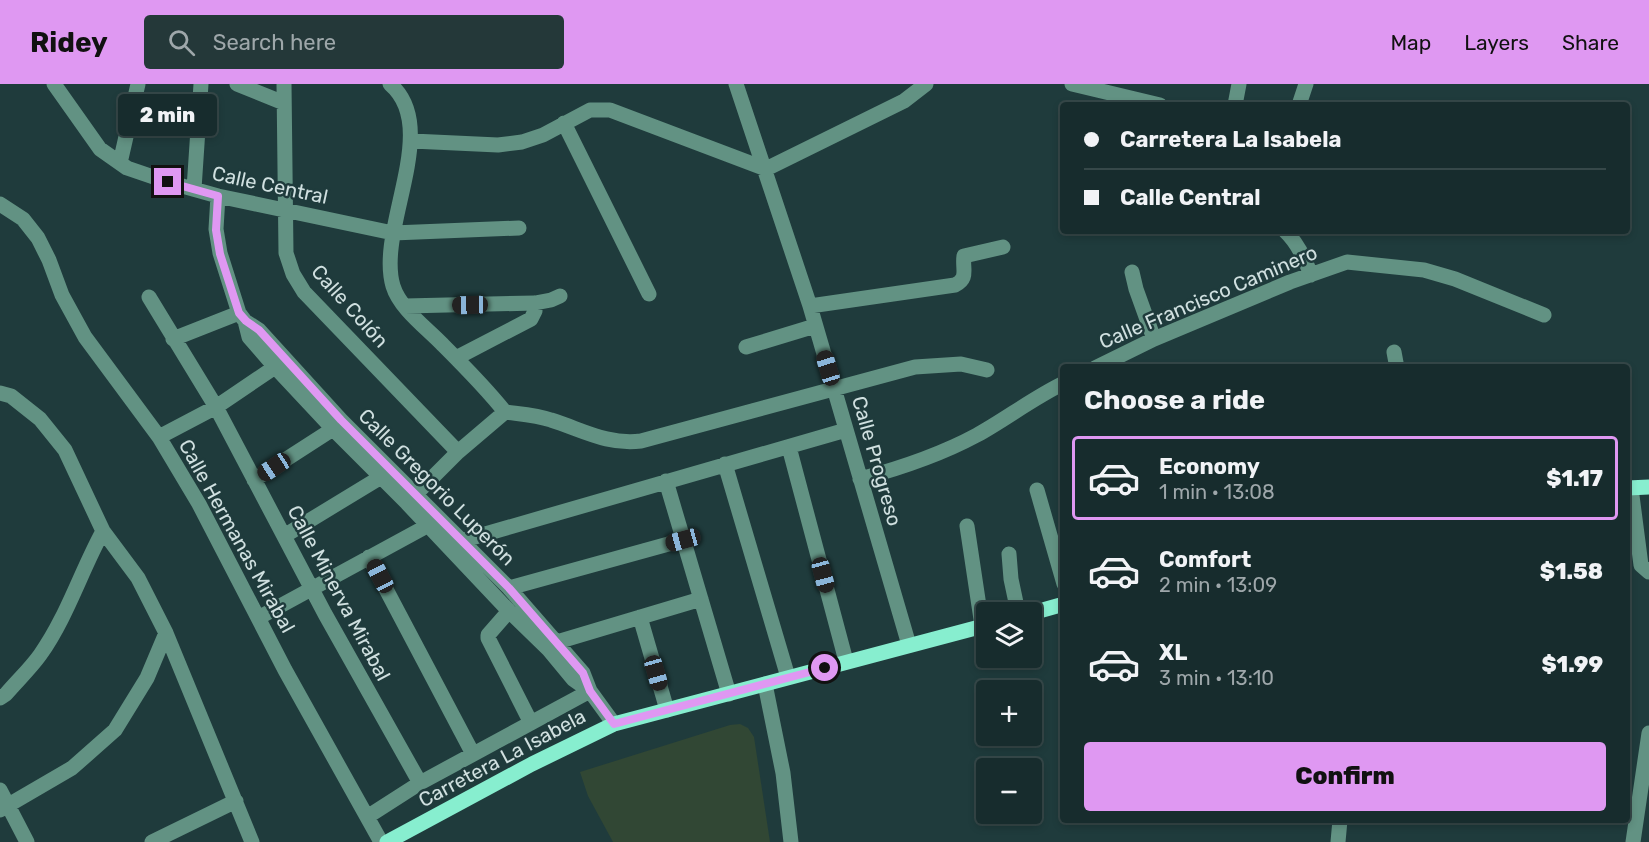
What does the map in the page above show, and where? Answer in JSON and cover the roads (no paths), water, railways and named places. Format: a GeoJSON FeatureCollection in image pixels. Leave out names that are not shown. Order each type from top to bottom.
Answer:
{"type":"FeatureCollection","features":[{"type":"Feature","properties":{"kind":"main road"},"geometry":{"type":"LineString","coordinates":[[1630,488],[1649,487]]}},
{"type":"Feature","properties":{"kind":"main road"},"geometry":{"type":"LineString","coordinates":[[1042,610],[1060,605]]}},
{"type":"Feature","properties":{"kind":"main road","name":"Carretera La Isabela"},"geometry":{"type":"LineString","coordinates":[[387,842],[532,764],[614,724],[976,627]]}},
{"type":"Feature","properties":{"kind":"street","name":"Calle Central"},"geometry":{"type":"LineString","coordinates":[[54,84],[100,149],[127,168],[194,189],[393,233],[519,228]]}},
{"type":"Feature","properties":{"kind":"street"},"geometry":{"type":"LineString","coordinates":[[120,163],[138,84]]}},
{"type":"Feature","properties":{"kind":"street"},"geometry":{"type":"LineString","coordinates":[[194,189],[201,84]]}},
{"type":"Feature","properties":{"kind":"street"},"geometry":{"type":"LineString","coordinates":[[237,84],[284,103]]}},
{"type":"Feature","properties":{"kind":"street","name":"Calle Colón"},"geometry":{"type":"LineString","coordinates":[[284,84],[286,253],[293,274],[304,292],[458,452]]}},
{"type":"Feature","properties":{"kind":"street"},"geometry":{"type":"LineString","coordinates":[[390,84],[398,90],[407,112],[412,141],[393,233],[390,269],[394,288],[405,306],[485,387],[505,412],[549,419],[607,440],[623,443],[641,441],[915,367],[961,364],[987,370]]}},
{"type":"Feature","properties":{"kind":"street","name":"Calle Progreso"},"geometry":{"type":"LineString","coordinates":[[736,84],[810,306],[909,645]]}},
{"type":"Feature","properties":{"kind":"street"},"geometry":{"type":"LineString","coordinates":[[412,141],[459,145],[522,142],[543,135],[590,110],[610,110],[765,169],[904,101],[926,84]]}},
{"type":"Feature","properties":{"kind":"street"},"geometry":{"type":"LineString","coordinates":[[1236,102],[1239,84]]}},
{"type":"Feature","properties":{"kind":"street"},"geometry":{"type":"LineString","coordinates":[[1300,102],[1306,84]]}},
{"type":"Feature","properties":{"kind":"street"},"geometry":{"type":"LineString","coordinates":[[1082,85],[1148,102]]}},
{"type":"Feature","properties":{"kind":"street"},"geometry":{"type":"LineString","coordinates":[[564,123],[649,294]]}},
{"type":"Feature","properties":{"kind":"street","name":"Calle Gregorio Luperón"},"geometry":{"type":"LineString","coordinates":[[218,196],[216,230],[219,245],[249,337],[275,368],[337,425],[385,475],[461,541],[509,588],[583,673],[590,691],[614,724]]}},
{"type":"Feature","properties":{"kind":"street","name":"Calle Hermanas Mirabal"},"geometry":{"type":"LineString","coordinates":[[0,204],[23,219],[38,238],[62,295],[85,337],[159,437],[200,504],[258,618],[381,842]]}},
{"type":"Feature","properties":{"kind":"street"},"geometry":{"type":"LineString","coordinates":[[1288,234],[1305,259],[1311,275]]}},
{"type":"Feature","properties":{"kind":"street"},"geometry":{"type":"LineString","coordinates":[[810,306],[955,285],[962,282],[965,274],[964,256],[1003,246]]}},
{"type":"Feature","properties":{"kind":"street","name":"Calle Francisco Caminero"},"geometry":{"type":"LineString","coordinates":[[1103,364],[1154,339],[1347,262],[1424,270],[1455,279],[1544,315]]}},
{"type":"Feature","properties":{"kind":"street"},"geometry":{"type":"LineString","coordinates":[[1132,272],[1154,339]]}},
{"type":"Feature","properties":{"kind":"street"},"geometry":{"type":"LineString","coordinates":[[405,306],[535,303],[560,296]]}},
{"type":"Feature","properties":{"kind":"street","name":"Calle Minerva Mirabal"},"geometry":{"type":"LineString","coordinates":[[149,297],[216,407],[311,588],[420,783]]}},
{"type":"Feature","properties":{"kind":"street"},"geometry":{"type":"LineString","coordinates":[[456,358],[531,319],[536,311],[535,303]]}},
{"type":"Feature","properties":{"kind":"street"},"geometry":{"type":"LineString","coordinates":[[173,339],[242,317]]}},
{"type":"Feature","properties":{"kind":"street","name":"Calle Gregorio Luperón"},"geometry":{"type":"LineString","coordinates":[[242,317],[259,330],[337,425]]}},
{"type":"Feature","properties":{"kind":"street"},"geometry":{"type":"LineString","coordinates":[[746,347],[816,326]]}},
{"type":"Feature","properties":{"kind":"street"},"geometry":{"type":"LineString","coordinates":[[1394,352],[1396,364]]}},
{"type":"Feature","properties":{"kind":"street"},"geometry":{"type":"LineString","coordinates":[[159,437],[216,407],[275,368]]}},
{"type":"Feature","properties":{"kind":"street"},"geometry":{"type":"LineString","coordinates":[[860,479],[916,463],[977,435],[1042,393],[1060,385]]}},
{"type":"Feature","properties":{"kind":"street"},"geometry":{"type":"LineString","coordinates":[[0,393],[11,396],[40,419],[65,450],[103,531],[138,578],[166,633],[252,842]]}},
{"type":"Feature","properties":{"kind":"street"},"geometry":{"type":"LineString","coordinates":[[411,499],[458,452],[505,412]]}},
{"type":"Feature","properties":{"kind":"street"},"geometry":{"type":"LineString","coordinates":[[254,480],[337,425]]}},
{"type":"Feature","properties":{"kind":"street"},"geometry":{"type":"LineString","coordinates":[[461,541],[846,430]]}},
{"type":"Feature","properties":{"kind":"street"},"geometry":{"type":"LineString","coordinates":[[789,447],[846,661]]}},
{"type":"Feature","properties":{"kind":"street"},"geometry":{"type":"LineString","coordinates":[[725,464],[788,677]]}},
{"type":"Feature","properties":{"kind":"street"},"geometry":{"type":"LineString","coordinates":[[284,536],[385,475]]}},
{"type":"Feature","properties":{"kind":"street"},"geometry":{"type":"LineString","coordinates":[[666,481],[729,694]]}},
{"type":"Feature","properties":{"kind":"street"},"geometry":{"type":"LineString","coordinates":[[1037,490],[1060,570]]}},
{"type":"Feature","properties":{"kind":"street"},"geometry":{"type":"LineString","coordinates":[[1630,494],[1641,565],[1649,572]]}},
{"type":"Feature","properties":{"kind":"street","name":"Calle Gregorio Luperón"},"geometry":{"type":"LineString","coordinates":[[411,499],[427,526],[549,650],[573,679],[590,691]]}},
{"type":"Feature","properties":{"kind":"street"},"geometry":{"type":"LineString","coordinates":[[258,618],[427,526]]}},
{"type":"Feature","properties":{"kind":"street"},"geometry":{"type":"LineString","coordinates":[[966,526],[980,602]]}},
{"type":"Feature","properties":{"kind":"street"},"geometry":{"type":"LineString","coordinates":[[0,698],[40,655],[67,609],[88,559],[103,531]]}},
{"type":"Feature","properties":{"kind":"street"},"geometry":{"type":"LineString","coordinates":[[509,588],[683,540]]}},
{"type":"Feature","properties":{"kind":"street"},"geometry":{"type":"LineString","coordinates":[[1009,554],[1016,602]]}},
{"type":"Feature","properties":{"kind":"street"},"geometry":{"type":"LineString","coordinates":[[369,557],[473,754]]}},
{"type":"Feature","properties":{"kind":"street"},"geometry":{"type":"LineString","coordinates":[[557,642],[701,599]]}},
{"type":"Feature","properties":{"kind":"street"},"geometry":{"type":"LineString","coordinates":[[509,611],[488,639],[531,723]]}},
{"type":"Feature","properties":{"kind":"street"},"geometry":{"type":"LineString","coordinates":[[640,617],[667,710]]}},
{"type":"Feature","properties":{"kind":"street"},"geometry":{"type":"LineString","coordinates":[[4,808],[72,768],[115,730],[147,678],[166,633]]}},
{"type":"Feature","properties":{"kind":"street"},"geometry":{"type":"LineString","coordinates":[[765,684],[783,773],[791,842]]}},
{"type":"Feature","properties":{"kind":"street"},"geometry":{"type":"LineString","coordinates":[[367,817],[420,783],[590,691]]}},
{"type":"Feature","properties":{"kind":"street"},"geometry":{"type":"LineString","coordinates":[[1633,842],[1646,770],[1649,733]]}},
{"type":"Feature","properties":{"kind":"street"},"geometry":{"type":"LineString","coordinates":[[0,790],[4,808],[27,842]]}},
{"type":"Feature","properties":{"kind":"street"},"geometry":{"type":"LineString","coordinates":[[152,842],[236,801]]}},
{"type":"Feature","properties":{"kind":"street"},"geometry":{"type":"LineString","coordinates":[[1338,842],[1340,823]]}}]}
